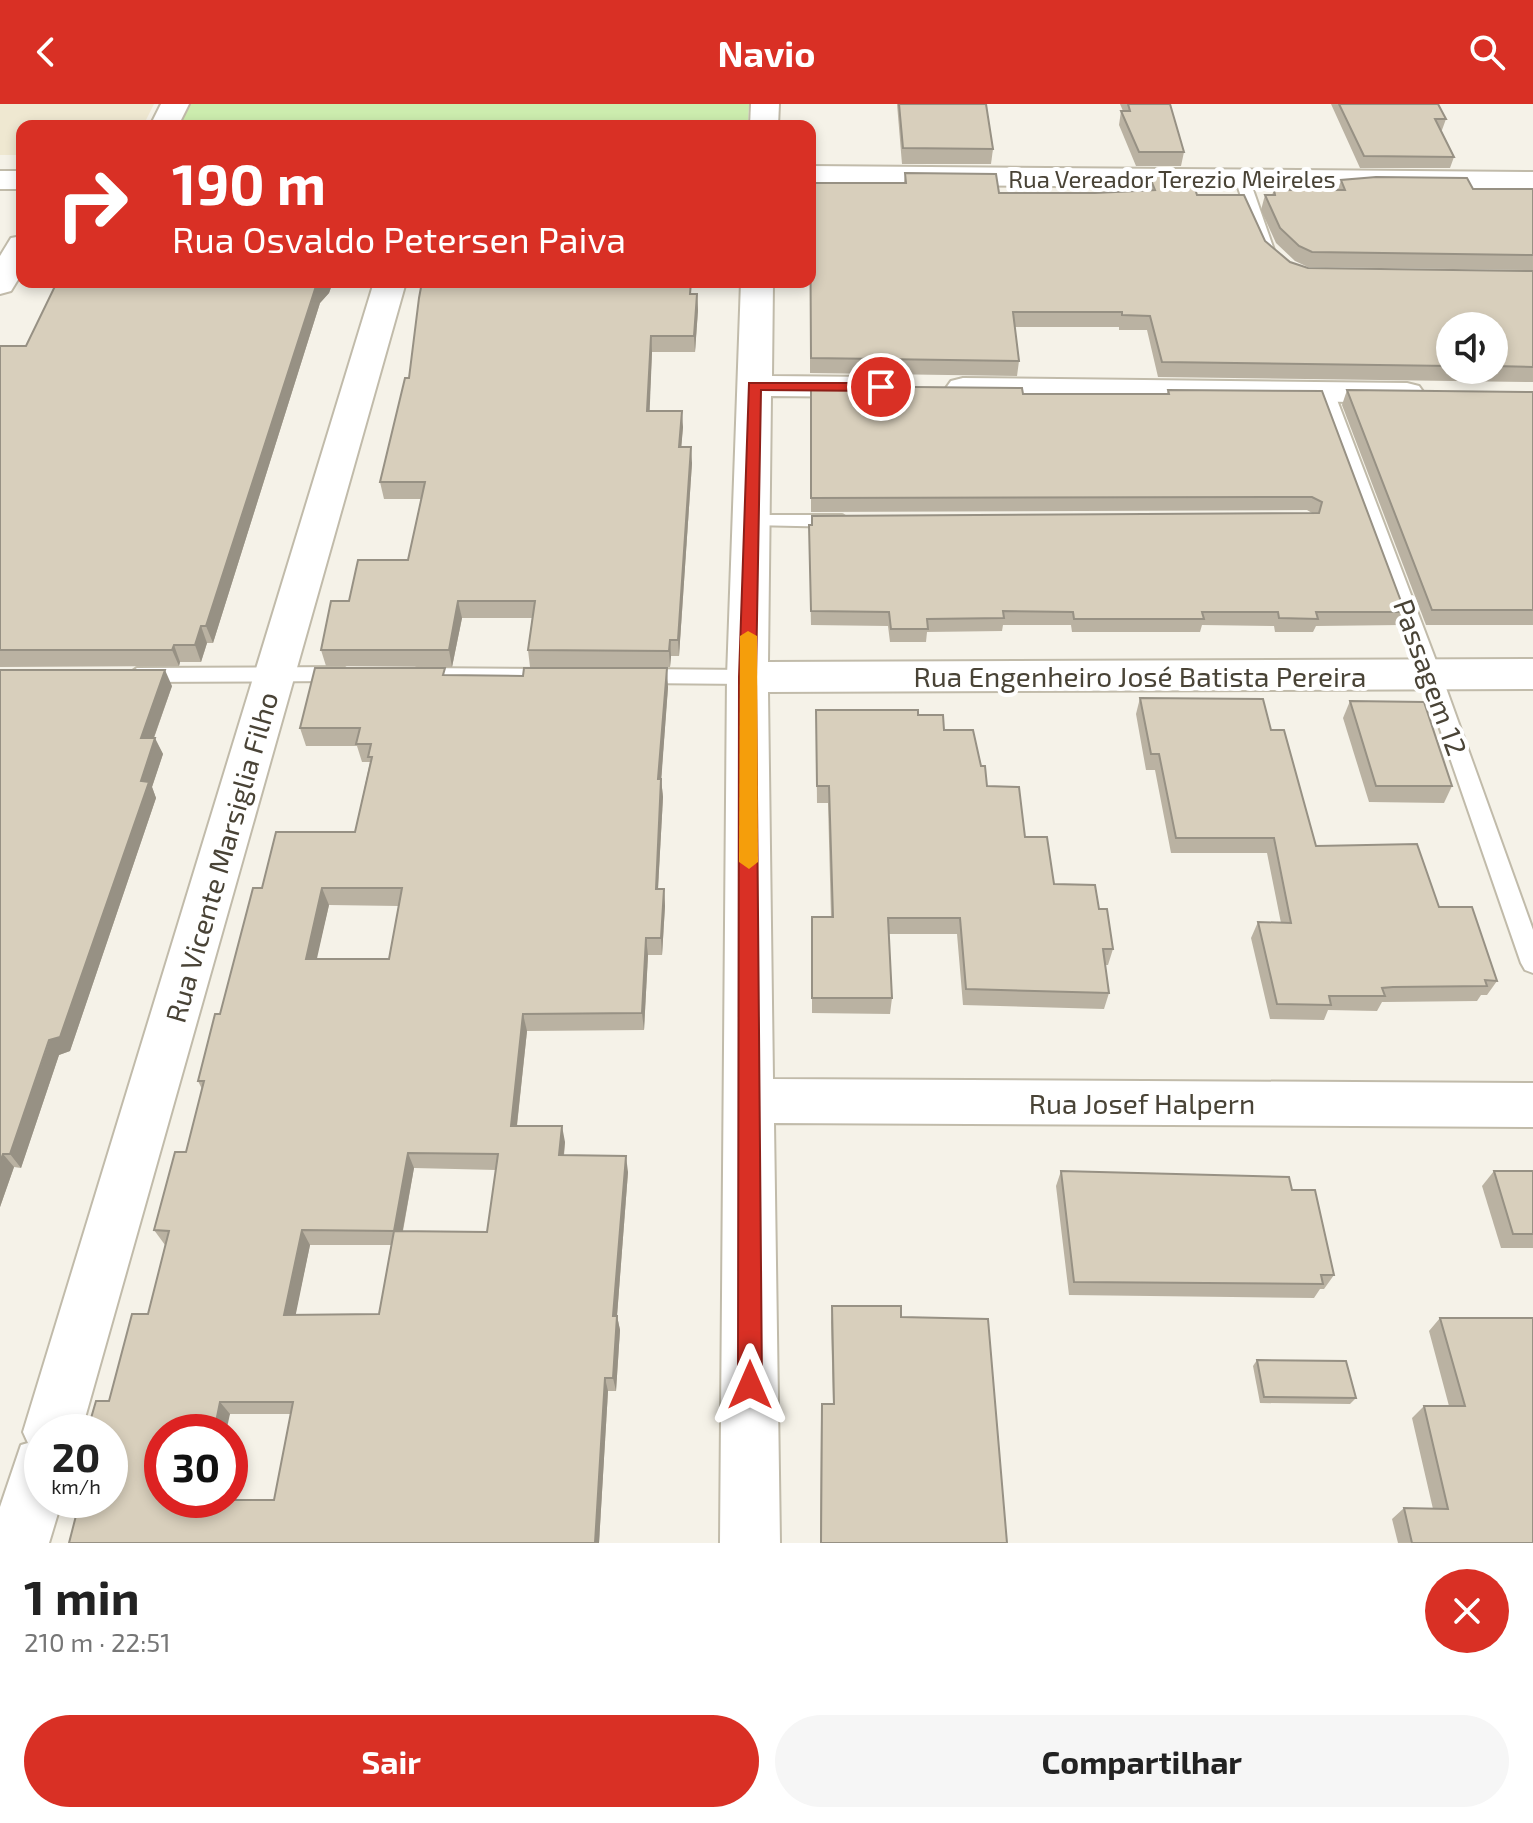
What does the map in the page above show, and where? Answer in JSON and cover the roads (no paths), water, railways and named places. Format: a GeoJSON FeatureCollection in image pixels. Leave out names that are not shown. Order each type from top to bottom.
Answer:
{"type":"FeatureCollection","features":[{"type":"Feature","properties":{"kind":"street","name":"Rua Vereador Terezio Meireles"},"geometry":{"type":"LineString","coordinates":[[816,175],[1533,181]]}},
{"type":"Feature","properties":{"kind":"street"},"geometry":{"type":"LineString","coordinates":[[0,284],[16,256]]}},
{"type":"Feature","properties":{"kind":"street","name":"Rua Vicente Marsiglia Filho"},"geometry":{"type":"LineString","coordinates":[[57,1414],[388,288]]}},
{"type":"Feature","properties":{"kind":"street"},"geometry":{"type":"LineString","coordinates":[[750,1543],[747,677],[757,288]]}},
{"type":"Feature","properties":{"kind":"street"},"geometry":{"type":"LineString","coordinates":[[754,386],[1444,393]]}},
{"type":"Feature","properties":{"kind":"street","name":"Rua Engenheiro José Batista Pereira"},"geometry":{"type":"LineString","coordinates":[[747,677],[1533,674]]}},
{"type":"Feature","properties":{"kind":"street","name":"Rua Josef Halpern"},"geometry":{"type":"LineString","coordinates":[[750,1101],[1533,1105]]}},
{"type":"Feature","properties":{"kind":"street"},"geometry":{"type":"LineString","coordinates":[[19,1543],[26,1518]]}},
{"type":"Feature","properties":{"kind":"lane"},"geometry":{"type":"LineString","coordinates":[[1242,178],[1267,255],[1273,262]]}},
{"type":"Feature","properties":{"kind":"lane","name":"Passagem 12"},"geometry":{"type":"LineString","coordinates":[[1325,392],[1431,674],[1533,963]]}},
{"type":"Feature","properties":{"kind":"lane"},"geometry":{"type":"LineString","coordinates":[[751,521],[857,521]]}},
{"type":"Feature","properties":{"kind":"lane"},"geometry":{"type":"LineString","coordinates":[[122,675],[369,674]]}},
{"type":"Feature","properties":{"kind":"lane"},"geometry":{"type":"LineString","coordinates":[[401,675],[574,676]]}},
{"type":"Feature","properties":{"kind":"lane"},"geometry":{"type":"LineString","coordinates":[[621,676],[747,677]]}}]}
